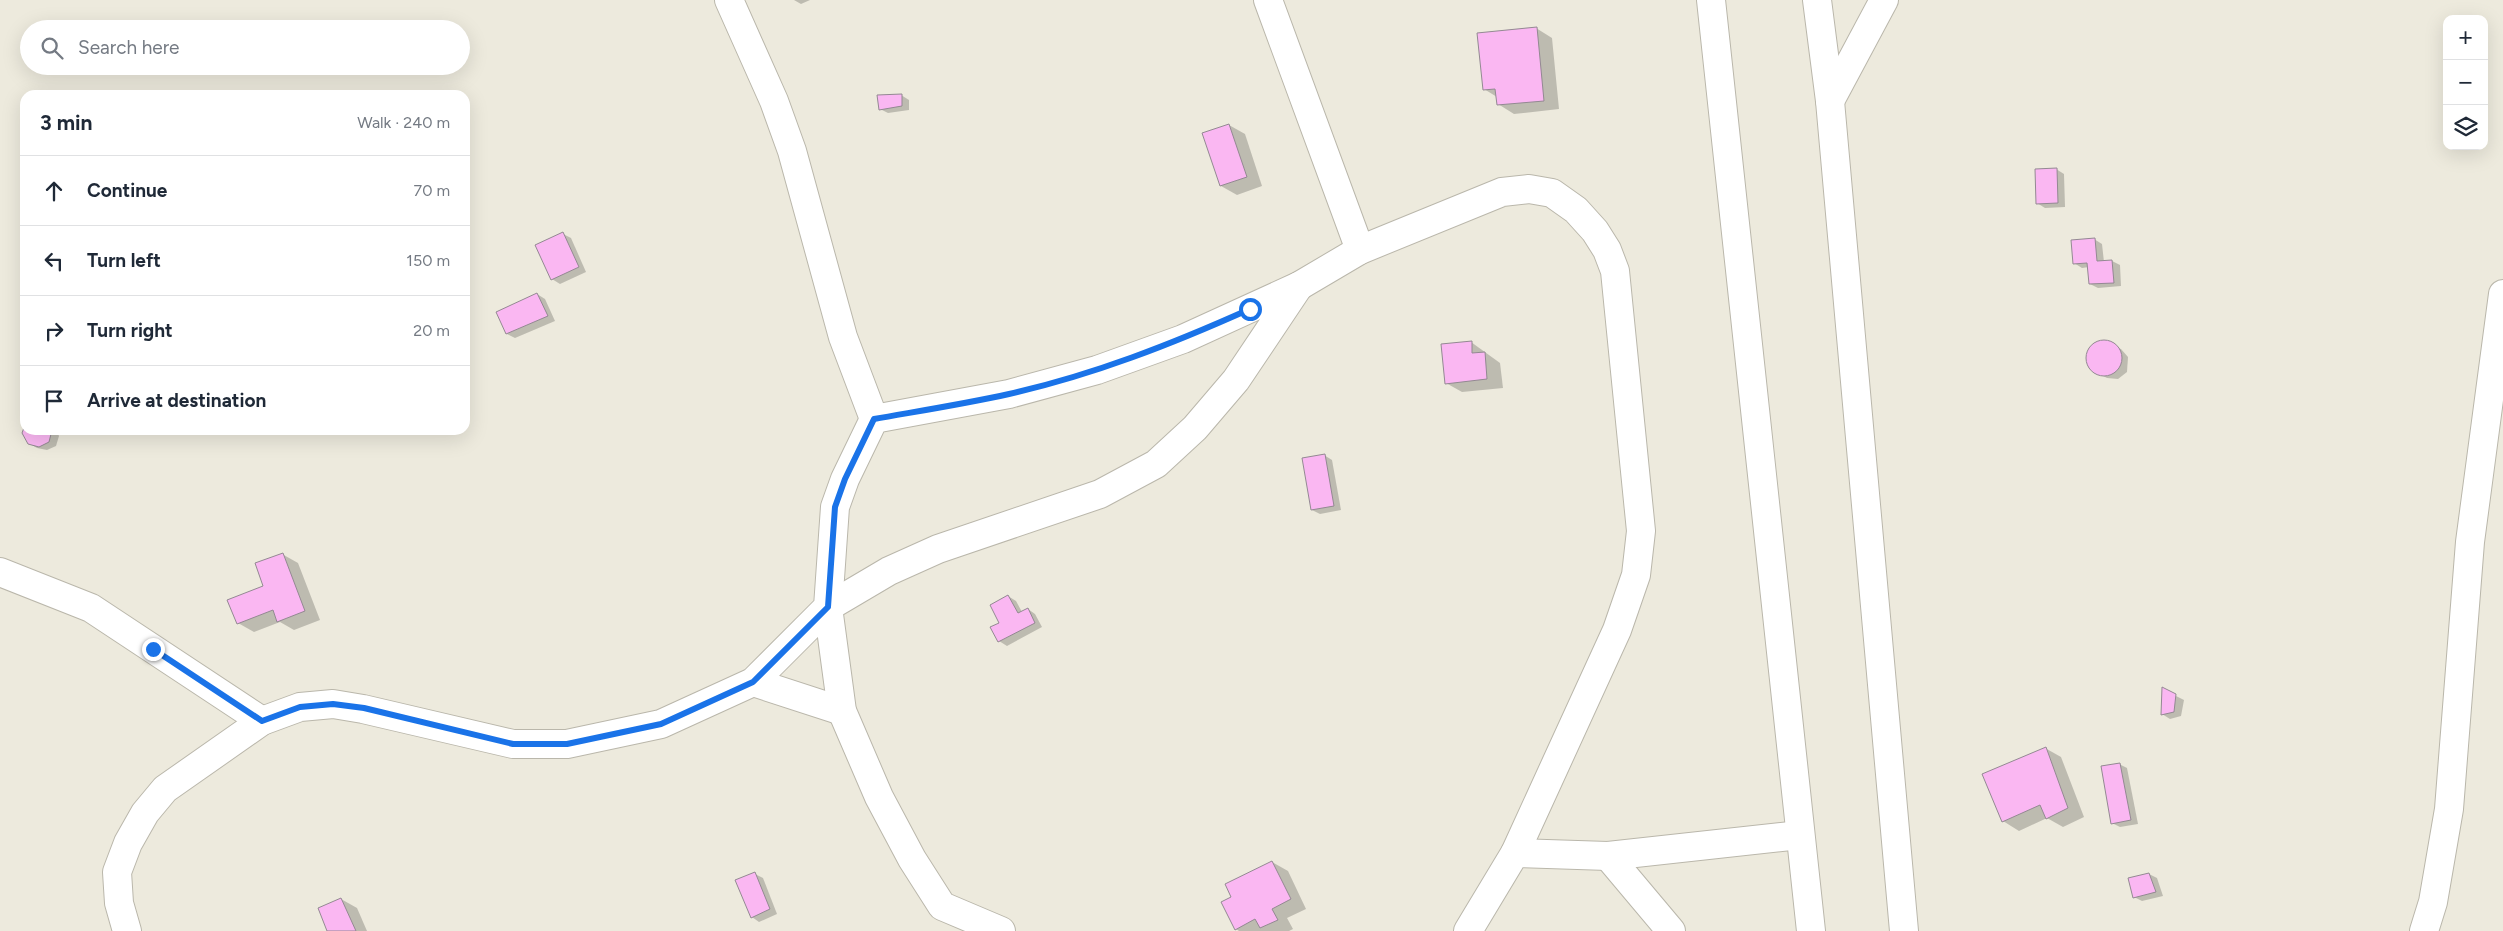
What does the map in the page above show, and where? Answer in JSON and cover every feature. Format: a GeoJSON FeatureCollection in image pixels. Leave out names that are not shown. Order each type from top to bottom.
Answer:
{"type":"FeatureCollection","features":[{"type":"Feature","properties":{"kind":"street"},"geometry":{"type":"LineString","coordinates":[[729,0],[774,102],[792,152],[843,337],[874,419],[845,479],[835,507],[828,607],[842,711],[879,797],[946,919],[1001,931]]}},
{"type":"Feature","properties":{"kind":"street"},"geometry":{"type":"LineString","coordinates":[[1268,0],[1360,250]]}},
{"type":"Feature","properties":{"kind":"street"},"geometry":{"type":"LineString","coordinates":[[1711,0],[1810,931]]}},
{"type":"Feature","properties":{"kind":"street"},"geometry":{"type":"LineString","coordinates":[[1817,0],[1830,101],[1904,931]]}},
{"type":"Feature","properties":{"kind":"street"},"geometry":{"type":"LineString","coordinates":[[1830,101],[1884,0]]}},
{"type":"Feature","properties":{"kind":"street"},"geometry":{"type":"LineString","coordinates":[[874,419],[1009,394],[1097,370],[1183,339],[1299,286],[1360,250],[1502,192],[1529,189],[1552,192],[1576,210],[1595,231],[1607,250],[1615,271],[1641,531],[1636,575],[1617,630],[1515,853],[1468,931]]}},
{"type":"Feature","properties":{"kind":"street"},"geometry":{"type":"LineString","coordinates":[[127,931],[119,903],[117,872],[128,843],[145,813],[165,789],[262,721],[300,707],[333,704],[364,708],[513,744],[567,744],[661,724],[753,682],[828,607],[889,571],[938,549],[1100,494],[1156,464],[1195,428],[1236,380],[1299,286]]}},
{"type":"Feature","properties":{"kind":"street"},"geometry":{"type":"LineString","coordinates":[[2424,931],[2433,902],[2449,809],[2470,542],[2503,294]]}},
{"type":"Feature","properties":{"kind":"street"},"geometry":{"type":"LineString","coordinates":[[0,572],[91,608],[262,721]]}},
{"type":"Feature","properties":{"kind":"street"},"geometry":{"type":"LineString","coordinates":[[753,682],[842,711]]}},
{"type":"Feature","properties":{"kind":"street"},"geometry":{"type":"LineString","coordinates":[[1515,853],[1608,856],[1800,834]]}},
{"type":"Feature","properties":{"kind":"street"},"geometry":{"type":"LineString","coordinates":[[1608,856],[1671,931]]}},
{"type":"Feature","properties":{"kind":"building"},"geometry":{"type":"Polygon","coordinates":[[[1537,27],[1544,101],[1497,105],[1495,89],[1483,90],[1477,33],[1537,27]]]}},
{"type":"Feature","properties":{"kind":"building"},"geometry":{"type":"Polygon","coordinates":[[[902,94],[902,106],[879,110],[877,95],[902,94]]]}},
{"type":"Feature","properties":{"kind":"building"},"geometry":{"type":"Polygon","coordinates":[[[1229,124],[1247,177],[1220,186],[1202,133],[1229,124]]]}},
{"type":"Feature","properties":{"kind":"building"},"geometry":{"type":"Polygon","coordinates":[[[2057,168],[2058,203],[2036,204],[2035,169],[2057,168]]]}},
{"type":"Feature","properties":{"kind":"building"},"geometry":{"type":"Polygon","coordinates":[[[563,232],[579,267],[551,280],[535,245],[563,232]]]}},
{"type":"Feature","properties":{"kind":"building"},"geometry":{"type":"Polygon","coordinates":[[[2095,238],[2097,261],[2112,260],[2114,283],[2089,284],[2087,263],[2073,264],[2071,240],[2095,238]]]}},
{"type":"Feature","properties":{"kind":"building"},"geometry":{"type":"Polygon","coordinates":[[[537,293],[548,316],[506,334],[496,312],[537,293]]]}},
{"type":"Feature","properties":{"kind":"building"},"geometry":{"type":"Polygon","coordinates":[[[2104,340],[2116,346],[2122,358],[2116,370],[2104,376],[2092,370],[2086,358],[2092,346],[2104,340]]]}},
{"type":"Feature","properties":{"kind":"building"},"geometry":{"type":"Polygon","coordinates":[[[1472,341],[1472,353],[1485,352],[1487,379],[1445,384],[1441,344],[1472,341]]]}},
{"type":"Feature","properties":{"kind":"building"},"geometry":{"type":"Polygon","coordinates":[[[23,435],[51,435],[49,442],[39,447],[28,444],[23,435]]]}},
{"type":"Feature","properties":{"kind":"building"},"geometry":{"type":"Polygon","coordinates":[[[1325,454],[1334,506],[1311,510],[1302,458],[1325,454]]]}},
{"type":"Feature","properties":{"kind":"building"},"geometry":{"type":"Polygon","coordinates":[[[283,553],[305,611],[277,622],[273,610],[237,624],[227,600],[263,586],[255,563],[283,553]]]}},
{"type":"Feature","properties":{"kind":"building"},"geometry":{"type":"Polygon","coordinates":[[[1008,595],[1018,613],[1028,608],[1035,623],[998,642],[990,627],[999,623],[990,605],[1008,595]]]}},
{"type":"Feature","properties":{"kind":"building"},"geometry":{"type":"Polygon","coordinates":[[[2162,687],[2176,694],[2174,712],[2161,715],[2162,687]]]}},
{"type":"Feature","properties":{"kind":"building"},"geometry":{"type":"Polygon","coordinates":[[[2046,747],[2068,808],[2046,819],[2040,805],[2002,822],[1982,774],[2046,747]]]}},
{"type":"Feature","properties":{"kind":"building"},"geometry":{"type":"Polygon","coordinates":[[[2120,763],[2131,820],[2111,824],[2101,766],[2120,763]]]}},
{"type":"Feature","properties":{"kind":"building"},"geometry":{"type":"Polygon","coordinates":[[[1272,861],[1291,899],[1272,909],[1278,920],[1260,928],[1255,919],[1235,930],[1221,902],[1231,897],[1225,884],[1272,861]]]}},
{"type":"Feature","properties":{"kind":"building"},"geometry":{"type":"Polygon","coordinates":[[[755,872],[770,909],[751,918],[735,880],[755,872]]]}},
{"type":"Feature","properties":{"kind":"building"},"geometry":{"type":"Polygon","coordinates":[[[2149,873],[2156,892],[2133,898],[2128,878],[2149,873]]]}},
{"type":"Feature","properties":{"kind":"building"},"geometry":{"type":"Polygon","coordinates":[[[341,898],[356,931],[327,931],[318,908],[341,898]]]}},
{"type":"Feature","properties":{"kind":"route"},"geometry":{"type":"LineString","coordinates":[[153,649],[262,721],[300,707],[333,704],[364,708],[469,735],[513,744],[567,744],[661,724],[753,682],[828,607],[835,507],[845,479],[874,419],[1009,394],[1097,370],[1183,339],[1250,309]]}}]}
